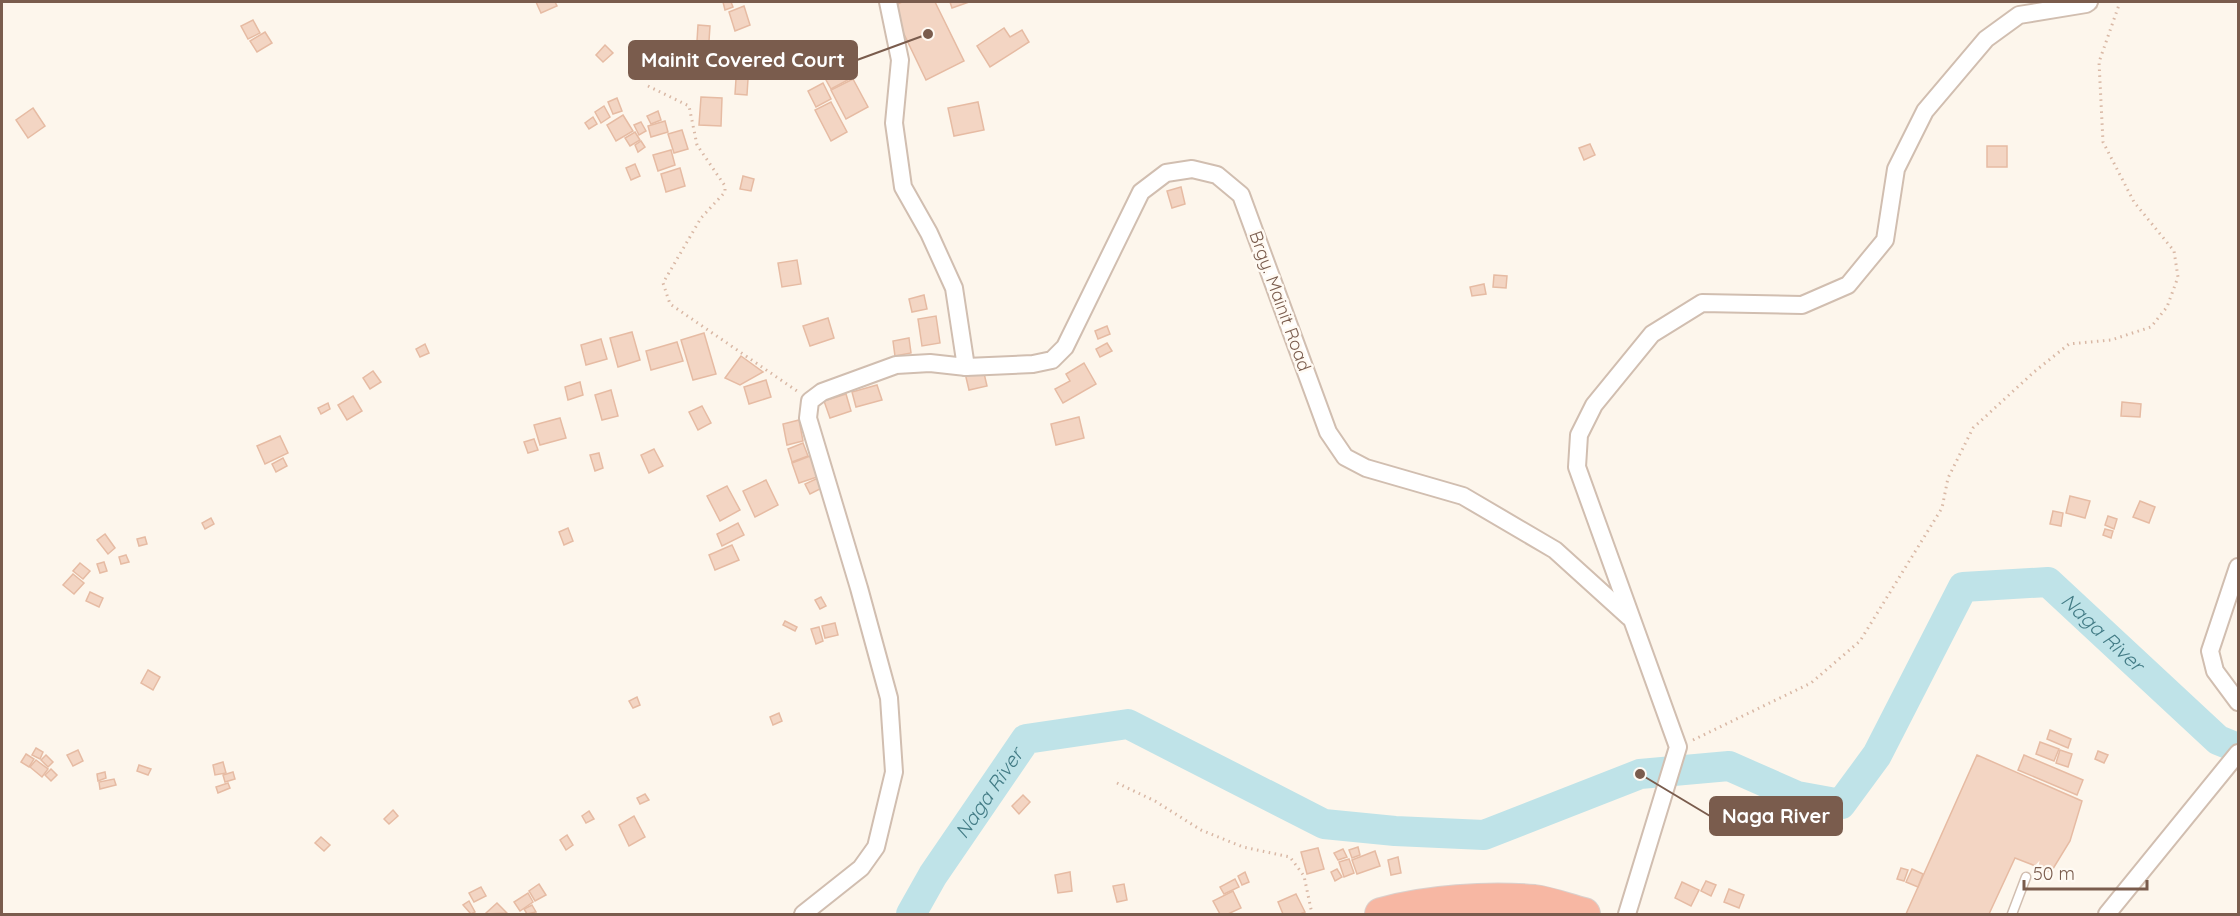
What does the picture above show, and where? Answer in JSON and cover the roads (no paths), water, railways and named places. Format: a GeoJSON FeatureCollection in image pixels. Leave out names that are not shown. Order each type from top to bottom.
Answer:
{"type":"FeatureCollection","features":[{"type":"Feature","properties":{"kind":"highway"},"geometry":{"type":"LineString","coordinates":[[1381,915],[1395,910],[1471,900],[1536,901],[1584,915]]}},
{"type":"Feature","properties":{"kind":"street"},"geometry":{"type":"LineString","coordinates":[[888,2],[900,60],[894,123],[903,187],[929,233],[954,288],[966,367]]}},
{"type":"Feature","properties":{"kind":"street","name":"Brgy. Mainit Road"},"geometry":{"type":"LineString","coordinates":[[1627,915],[1678,747],[1577,467],[1579,435],[1594,405],[1652,334],[1702,303],[1802,305],[1848,285],[1885,240],[1896,169],[1924,111],[1986,39],[2019,15],[2089,2]]}},
{"type":"Feature","properties":{"kind":"street","name":"Brgy. Mainit Road"},"geometry":{"type":"LineString","coordinates":[[803,915],[861,867],[876,847],[894,772],[889,698],[808,418],[810,400],[822,392],[896,365],[930,363],[966,367],[1033,364],[1052,360],[1065,347],[1141,192],[1166,173],[1192,169],[1217,175],[1241,195],[1328,432],[1345,457],[1366,468],[1463,496],[1555,550],[1631,620]]}},
{"type":"Feature","properties":{"kind":"street"},"geometry":{"type":"LineString","coordinates":[[2238,567],[2210,651],[2215,671],[2238,702]]}},
{"type":"Feature","properties":{"kind":"street"},"geometry":{"type":"LineString","coordinates":[[2107,915],[2238,753]]}},
{"type":"Feature","properties":{"kind":"lane"},"geometry":{"type":"LineString","coordinates":[[2012,915],[2026,877]]}},
{"type":"Feature","properties":{"kind":"waterway","name":"Naga River"},"geometry":{"type":"LineString","coordinates":[[911,914],[933,875],[1026,739],[1128,724],[1324,824],[1395,831],[1484,835],[1640,774],[1729,766],[1797,796],[1841,804],[1877,755],[1963,587],[2048,582],[2218,740],[2238,748]]}},
{"type":"Feature","properties":{"kind":"place","name":"Mainit Covered Court"},"geometry":{"type":"Point","coordinates":[928,34]}},
{"type":"Feature","properties":{"kind":"place","name":"Naga River"},"geometry":{"type":"Point","coordinates":[1640,774]}}]}
